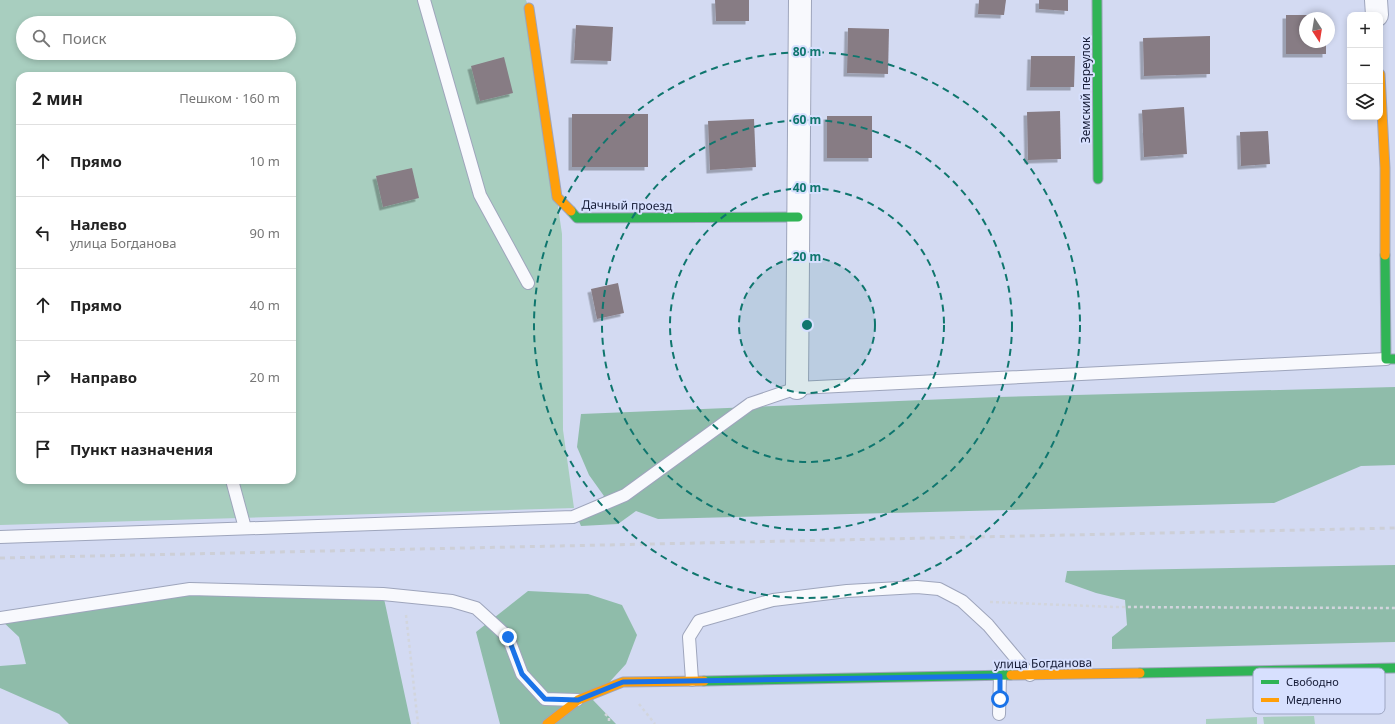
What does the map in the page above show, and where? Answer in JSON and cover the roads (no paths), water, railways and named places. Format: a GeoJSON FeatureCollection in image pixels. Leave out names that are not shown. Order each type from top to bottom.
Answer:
{"type":"FeatureCollection","features":[{"type":"Feature","properties":{"kind":"street"},"geometry":{"type":"LineString","coordinates":[[797,388],[800,0]]}},
{"type":"Feature","properties":{"kind":"street","name":"Земский переулок"},"geometry":{"type":"LineString","coordinates":[[1096,0],[1098,179]]}},
{"type":"Feature","properties":{"kind":"street"},"geometry":{"type":"LineString","coordinates":[[1376,0],[1377,12]]}},
{"type":"Feature","properties":{"kind":"street","name":"Дачный проезд"},"geometry":{"type":"LineString","coordinates":[[527,4],[557,196],[577,218],[798,217]]}},
{"type":"Feature","properties":{"kind":"street"},"geometry":{"type":"LineString","coordinates":[[1381,84],[1385,168],[1390,359]]}},
{"type":"Feature","properties":{"kind":"street","name":"улица Богданова"},"geometry":{"type":"LineString","coordinates":[[1385,668],[1395,668]]}},
{"type":"Feature","properties":{"kind":"street","name":"улица Богданова"},"geometry":{"type":"LineString","coordinates":[[547,724],[578,700],[623,682],[1253,671]]}},
{"type":"Feature","properties":{"kind":"lane"},"geometry":{"type":"LineString","coordinates":[[424,0],[480,194],[528,283]]}},
{"type":"Feature","properties":{"kind":"lane"},"geometry":{"type":"LineString","coordinates":[[0,536],[573,517],[625,495],[750,404],[797,388],[1390,359]]}},
{"type":"Feature","properties":{"kind":"lane"},"geometry":{"type":"LineString","coordinates":[[233,484],[245,528]]}},
{"type":"Feature","properties":{"kind":"lane"},"geometry":{"type":"LineString","coordinates":[[692,680],[689,637],[699,621],[773,600],[847,591],[917,587],[939,589],[962,600],[988,625],[1030,675]]}},
{"type":"Feature","properties":{"kind":"lane"},"geometry":{"type":"LineString","coordinates":[[0,618],[190,589],[383,594],[452,601],[476,608],[508,637],[522,674],[545,699],[578,700]]}},
{"type":"Feature","properties":{"kind":"lane"},"geometry":{"type":"LineString","coordinates":[[999,714],[1000,676]]}},
{"type":"Feature","properties":{"kind":"railway"},"geometry":{"type":"LineString","coordinates":[[0,558],[1395,528]]}}]}
